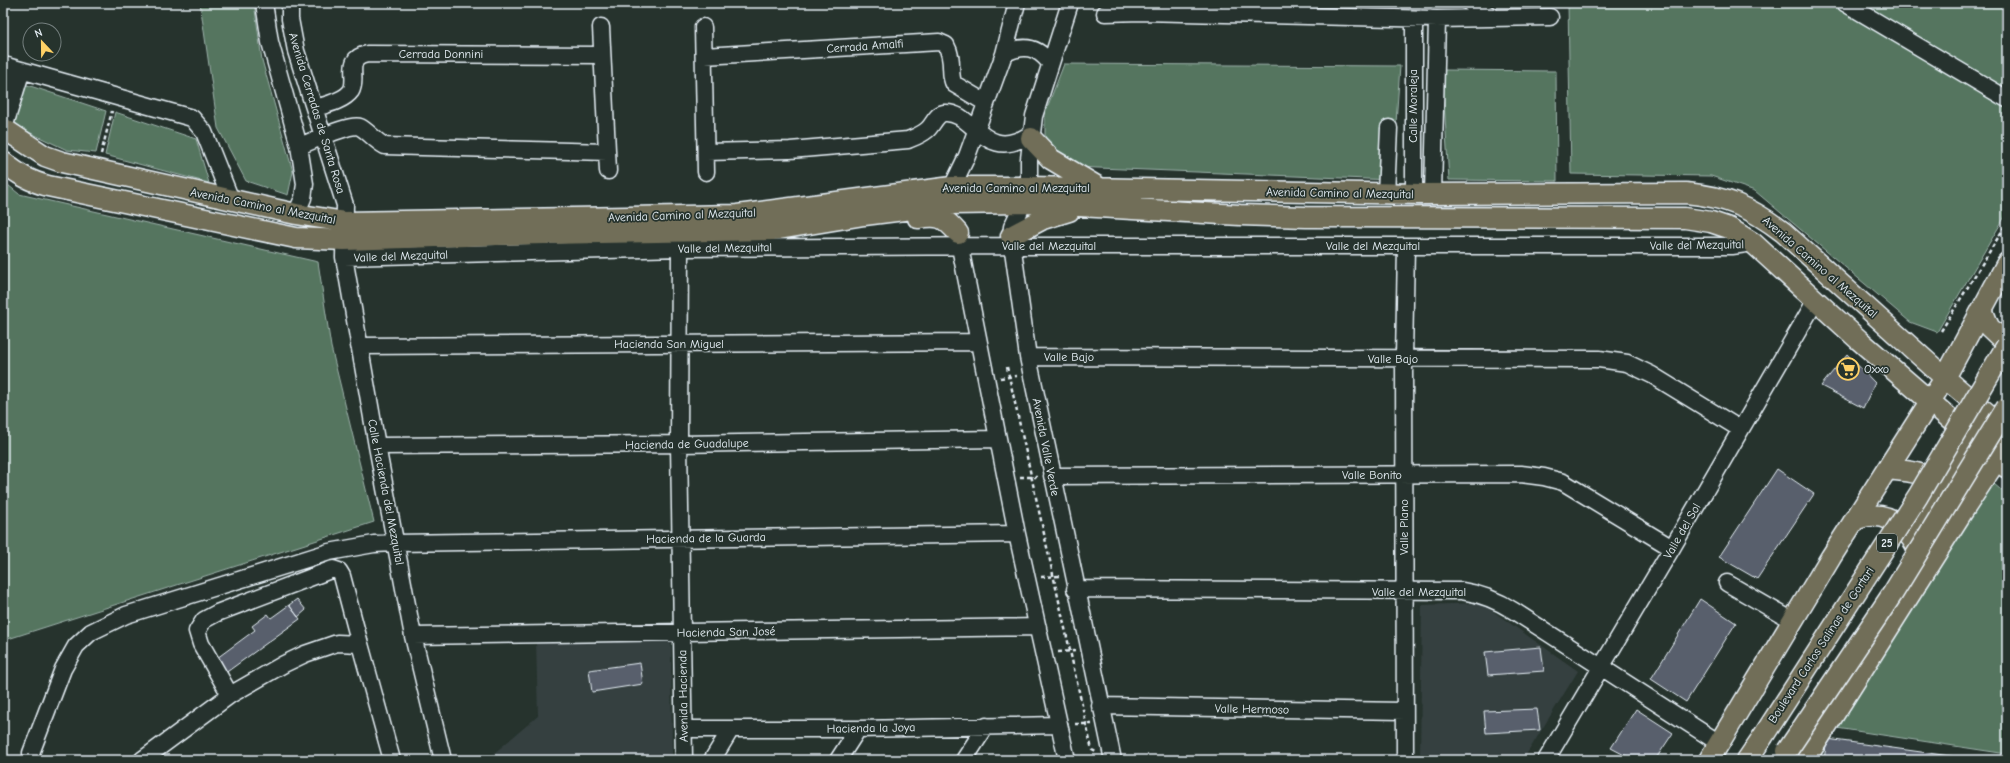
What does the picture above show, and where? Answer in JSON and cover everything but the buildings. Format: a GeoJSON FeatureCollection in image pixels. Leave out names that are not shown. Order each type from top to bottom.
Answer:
{"type":"FeatureCollection","features":[{"type":"Feature","properties":{"kind":"main road","name":"Avenida Camino al Mezquital"},"geometry":{"type":"LineString","coordinates":[[3,128],[45,156],[96,170],[296,214],[344,240],[737,215],[952,196],[1027,195],[1096,197],[1386,194],[1423,200],[1686,192],[1712,196],[1737,204],[1759,214],[1783,232],[1945,378],[2007,430]]}},
{"type":"Feature","properties":{"kind":"main road"},"geometry":{"type":"LineString","coordinates":[[1011,241],[1031,224],[1096,197],[1051,159],[1031,136]]}},
{"type":"Feature","properties":{"kind":"main road","name":"Avenida Camino al Mezquital"},"geometry":{"type":"LineString","coordinates":[[3,162],[20,176],[31,182],[48,186],[296,238],[344,240],[496,235],[773,230],[864,215],[952,196]]}},
{"type":"Feature","properties":{"kind":"main road","name":"Avenida Camino al Mezquital"},"geometry":{"type":"LineString","coordinates":[[1096,197],[1240,215],[1402,216],[1444,218],[1685,218],[1711,222],[1729,228],[1753,243],[1859,340],[1930,401],[1969,434],[2004,456]]}},
{"type":"Feature","properties":{"kind":"main road"},"geometry":{"type":"LineString","coordinates":[[1402,216],[1423,200],[1444,218]]}},
{"type":"Feature","properties":{"kind":"main road"},"geometry":{"type":"LineString","coordinates":[[773,230],[810,233],[834,232],[933,215],[944,219],[959,239]]}},
{"type":"Feature","properties":{"kind":"main road"},"geometry":{"type":"LineString","coordinates":[[1714,752],[1854,520],[1945,378],[2007,264]]}},
{"type":"Feature","properties":{"kind":"main road"},"geometry":{"type":"LineString","coordinates":[[1982,309],[1989,326],[2007,345]]}},
{"type":"Feature","properties":{"kind":"main road","name":"Boulevard Carlos Salinas de Gortari"},"geometry":{"type":"LineString","coordinates":[[1747,760],[1918,496],[2007,345]]}},
{"type":"Feature","properties":{"kind":"main road"},"geometry":{"type":"LineString","coordinates":[[1907,531],[1969,434],[1978,405]]}},
{"type":"Feature","properties":{"kind":"main road"},"geometry":{"type":"LineString","coordinates":[[1784,756],[1893,594],[2007,407]]}},
{"type":"Feature","properties":{"kind":"main road"},"geometry":{"type":"LineString","coordinates":[[1805,760],[1961,514],[2004,456]]}},
{"type":"Feature","properties":{"kind":"main road"},"geometry":{"type":"LineString","coordinates":[[1887,470],[1913,471],[1938,482],[1951,497],[1961,514]]}},
{"type":"Feature","properties":{"kind":"main road"},"geometry":{"type":"LineString","coordinates":[[1854,520],[1870,516],[1883,518],[1899,525],[1907,531],[1920,550],[1926,569]]}},
{"type":"Feature","properties":{"kind":"street","name":"Avenida Cerradas de Santa Rosa"},"geometry":{"type":"LineString","coordinates":[[264,3],[270,42],[299,146],[305,184],[303,198],[296,214]]}},
{"type":"Feature","properties":{"kind":"street","name":"Avenida Cerradas de Santa Rosa"},"geometry":{"type":"LineString","coordinates":[[290,3],[290,19],[296,51],[345,205],[344,240]]}},
{"type":"Feature","properties":{"kind":"street"},"geometry":{"type":"LineString","coordinates":[[1017,3],[1004,54],[952,196],[978,342],[1005,478],[1044,653],[1058,725],[1067,760]]}},
{"type":"Feature","properties":{"kind":"street","name":"Avenida Valle Verde"},"geometry":{"type":"LineString","coordinates":[[1070,3],[1034,116],[1031,136],[1027,195],[1012,227],[1011,241],[1031,374],[1104,723],[1106,757]]}},
{"type":"Feature","properties":{"kind":"street"},"geometry":{"type":"LineString","coordinates":[[1470,3],[1494,17]]}},
{"type":"Feature","properties":{"kind":"street"},"geometry":{"type":"LineString","coordinates":[[1845,3],[2007,99]]}},
{"type":"Feature","properties":{"kind":"street"},"geometry":{"type":"LineString","coordinates":[[1105,13],[1143,8],[1437,19],[1494,17],[1519,10],[1550,17]]}},
{"type":"Feature","properties":{"kind":"street","name":"Calle Moraleja"},"geometry":{"type":"LineString","coordinates":[[1414,19],[1413,88],[1423,200]]}},
{"type":"Feature","properties":{"kind":"street","name":"Calle Moraleja"},"geometry":{"type":"LineString","coordinates":[[1423,200],[1436,89],[1437,19]]}},
{"type":"Feature","properties":{"kind":"street"},"geometry":{"type":"LineString","coordinates":[[600,27],[608,171]]}},
{"type":"Feature","properties":{"kind":"street"},"geometry":{"type":"LineString","coordinates":[[703,27],[706,172]]}},
{"type":"Feature","properties":{"kind":"street","name":"Cerrada Amalfi"},"geometry":{"type":"LineString","coordinates":[[704,56],[939,42],[946,45],[950,52],[953,67],[951,75],[954,84],[986,103]]}},
{"type":"Feature","properties":{"kind":"street"},"geometry":{"type":"LineString","coordinates":[[1004,54],[1018,49],[1034,49],[1043,54],[1050,63]]}},
{"type":"Feature","properties":{"kind":"street","name":"Cerrada Donnini"},"geometry":{"type":"LineString","coordinates":[[314,108],[347,95],[353,86],[354,64],[363,54],[602,55]]}},
{"type":"Feature","properties":{"kind":"street"},"geometry":{"type":"LineString","coordinates":[[3,82],[11,67]]}},
{"type":"Feature","properties":{"kind":"street"},"geometry":{"type":"LineString","coordinates":[[11,67],[116,95],[192,118],[199,124],[204,132],[231,200]]}},
{"type":"Feature","properties":{"kind":"street"},"geometry":{"type":"LineString","coordinates":[[3,128],[11,67]]}},
{"type":"Feature","properties":{"kind":"street"},"geometry":{"type":"LineString","coordinates":[[1413,88],[1436,89]]}},
{"type":"Feature","properties":{"kind":"street"},"geometry":{"type":"LineString","coordinates":[[706,152],[790,150],[908,140],[920,136],[938,117],[946,113],[957,116],[990,141],[1009,144],[1031,136]]}},
{"type":"Feature","properties":{"kind":"street"},"geometry":{"type":"LineString","coordinates":[[299,146],[324,138],[352,126],[363,129],[372,138],[385,146],[607,152]]}},
{"type":"Feature","properties":{"kind":"street"},"geometry":{"type":"LineString","coordinates":[[1386,194],[1389,128]]}},
{"type":"Feature","properties":{"kind":"street","name":"Valle del Mezquital"},"geometry":{"type":"LineString","coordinates":[[344,240],[680,248],[959,239],[1406,246],[1732,246],[1753,243]]}},
{"type":"Feature","properties":{"kind":"street","name":"Calle Hacienda del Mezquital"},"geometry":{"type":"LineString","coordinates":[[344,240],[359,346],[376,446],[413,636],[443,760]]}},
{"type":"Feature","properties":{"kind":"street","name":"Valle Plano"},"geometry":{"type":"LineString","coordinates":[[1405,760],[1403,592],[1406,246]]}},
{"type":"Feature","properties":{"kind":"street","name":"Avenida Hacienda"},"geometry":{"type":"LineString","coordinates":[[680,248],[679,444],[684,760]]}},
{"type":"Feature","properties":{"kind":"street","name":"Valle del Sol"},"geometry":{"type":"LineString","coordinates":[[1546,760],[1672,548],[1816,300]]}},
{"type":"Feature","properties":{"kind":"street","name":"Hacienda San Miguel"},"geometry":{"type":"LineString","coordinates":[[359,346],[978,342]]}},
{"type":"Feature","properties":{"kind":"street","name":"Valle Bajo"},"geometry":{"type":"LineString","coordinates":[[1028,357],[1599,359],[1627,363],[1652,375],[1740,429]]}},
{"type":"Feature","properties":{"kind":"street","name":"Hacienda de Guadalupe"},"geometry":{"type":"LineString","coordinates":[[376,446],[679,444],[998,439]]}},
{"type":"Feature","properties":{"kind":"street","name":"Valle Bonito"},"geometry":{"type":"LineString","coordinates":[[1052,476],[1520,474],[1544,477],[1563,482],[1672,548]]}},
{"type":"Feature","properties":{"kind":"street","name":"Hacienda de la Guarda"},"geometry":{"type":"LineString","coordinates":[[31,753],[64,669],[76,646],[91,632],[126,615],[329,552],[374,544],[395,543],[1017,534]]}},
{"type":"Feature","properties":{"kind":"street"},"geometry":{"type":"LineString","coordinates":[[230,695],[201,644],[197,631],[204,620],[217,613],[333,569],[339,571],[342,576],[392,760]]}},
{"type":"Feature","properties":{"kind":"street","name":"Valle del Mezquital"},"geometry":{"type":"LineString","coordinates":[[1074,582],[1403,592],[1462,591],[1479,593],[1491,597],[1514,611],[1600,667],[1714,752]]}},
{"type":"Feature","properties":{"kind":"street"},"geometry":{"type":"LineString","coordinates":[[1727,582],[1793,621]]}},
{"type":"Feature","properties":{"kind":"street","name":"Hacienda San José"},"geometry":{"type":"LineString","coordinates":[[413,636],[1038,627]]}},
{"type":"Feature","properties":{"kind":"street"},"geometry":{"type":"LineString","coordinates":[[142,760],[230,695],[305,654],[337,644],[360,644]]}},
{"type":"Feature","properties":{"kind":"street","name":"Valle Hermoso"},"geometry":{"type":"LineString","coordinates":[[1100,706],[1404,711]]}},
{"type":"Feature","properties":{"kind":"street","name":"Hacienda la Joya"},"geometry":{"type":"LineString","coordinates":[[684,729],[858,729],[1058,725]]}},
{"type":"Feature","properties":{"kind":"street"},"geometry":{"type":"LineString","coordinates":[[964,760],[986,726]]}},
{"type":"Feature","properties":{"kind":"street"},"geometry":{"type":"LineString","coordinates":[[712,760],[731,729]]}},
{"type":"Feature","properties":{"kind":"street"},"geometry":{"type":"LineString","coordinates":[[838,760],[858,729]]}},
{"type":"Feature","properties":{"kind":"path"},"geometry":{"type":"LineString","coordinates":[[96,170],[116,95]]}},
{"type":"Feature","properties":{"kind":"path"},"geometry":{"type":"LineString","coordinates":[[1941,330],[2007,223]]}},
{"type":"Feature","properties":{"kind":"path"},"geometry":{"type":"LineString","coordinates":[[1007,366],[1092,750],[1106,757]]}},
{"type":"Feature","properties":{"kind":"path"},"geometry":{"type":"LineString","coordinates":[[986,379],[1031,374]]}},
{"type":"Feature","properties":{"kind":"path"},"geometry":{"type":"LineString","coordinates":[[1005,478],[1052,476]]}},
{"type":"Feature","properties":{"kind":"path"},"geometry":{"type":"LineString","coordinates":[[1027,578],[1053,576],[1074,582]]}},
{"type":"Feature","properties":{"kind":"path"},"geometry":{"type":"LineString","coordinates":[[1044,653],[1088,650]]}},
{"type":"Feature","properties":{"kind":"path"},"geometry":{"type":"LineString","coordinates":[[1058,725],[1104,723]]}},
{"type":"Feature","properties":{"kind":"shaded area"},"geometry":{"type":"Polygon","coordinates":[[[1481,603],[1578,671],[1523,760],[1420,760],[1422,605],[1481,603]]]}},
{"type":"Feature","properties":{"kind":"shaded area"},"geometry":{"type":"Polygon","coordinates":[[[671,639],[672,760],[486,760],[538,716],[536,641],[671,639]]]}},
{"type":"Feature","properties":{"kind":"green space"},"geometry":{"type":"Polygon","coordinates":[[[200,3],[254,3],[262,60],[293,172],[288,195],[246,181],[218,128],[200,3]]]}},
{"type":"Feature","properties":{"kind":"green space"},"geometry":{"type":"Polygon","coordinates":[[[1568,3],[2007,3],[2007,213],[1937,332],[1910,322],[1755,191],[1711,176],[1571,174],[1568,3]]]}},
{"type":"Feature","properties":{"kind":"green space"},"geometry":{"type":"Polygon","coordinates":[[[1064,64],[1400,66],[1392,180],[1074,167],[1045,150],[1045,113],[1064,64]]]}},
{"type":"Feature","properties":{"kind":"green space"},"geometry":{"type":"Polygon","coordinates":[[[1442,70],[1556,71],[1557,181],[1449,180],[1442,70]]]}},
{"type":"Feature","properties":{"kind":"green space"},"geometry":{"type":"Polygon","coordinates":[[[3,77],[106,111],[96,153],[67,150],[18,127],[3,115],[3,77]]]}},
{"type":"Feature","properties":{"kind":"green space"},"geometry":{"type":"Polygon","coordinates":[[[115,112],[196,139],[209,183],[105,155],[115,112]]]}},
{"type":"Feature","properties":{"kind":"green space"},"geometry":{"type":"Polygon","coordinates":[[[3,181],[19,194],[318,262],[331,347],[374,522],[8,639],[3,651],[3,181]]]}},
{"type":"Feature","properties":{"kind":"green space"},"geometry":{"type":"Polygon","coordinates":[[[1987,478],[2007,495],[2007,754],[1830,727],[1987,478]]]}},
{"type":"Feature","properties":{"kind":"place","name":"Oxxo"},"geometry":{"type":"Point","coordinates":[1848,369]}}]}
